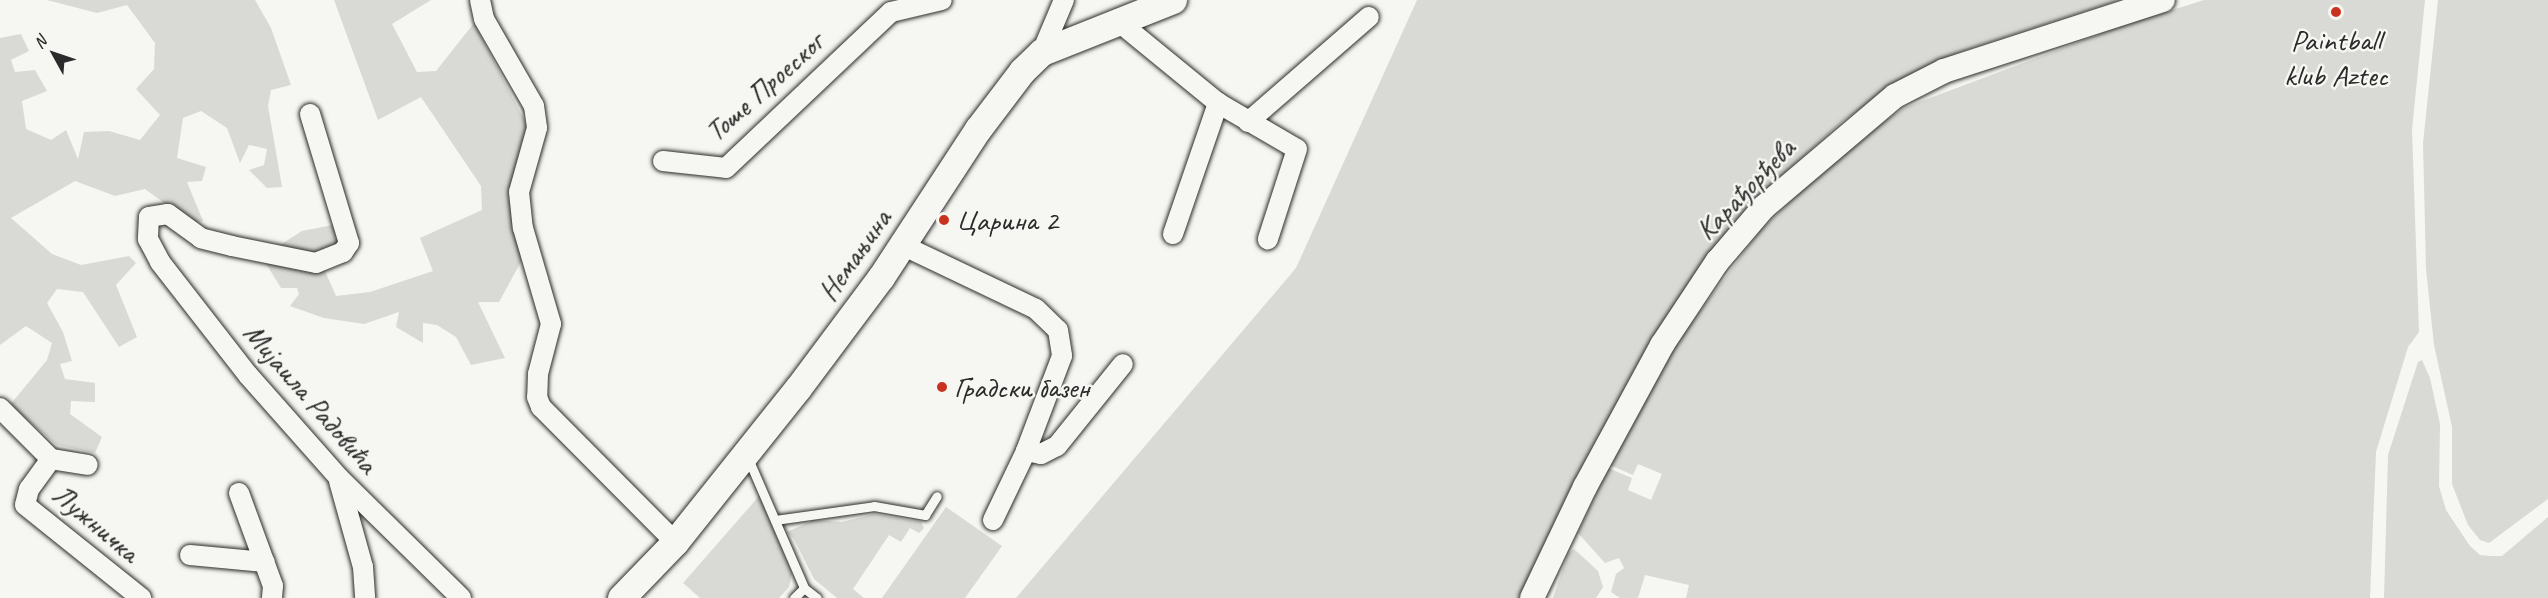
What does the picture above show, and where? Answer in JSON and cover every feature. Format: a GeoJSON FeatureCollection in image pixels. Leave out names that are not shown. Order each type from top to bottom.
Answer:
{"type":"FeatureCollection","features":[{"type":"Feature","properties":{"kind":"main road","name":"Немањина"},"geometry":{"type":"LineString","coordinates":[[621,598],[675,542],[746,454],[902,245],[1003,93],[1042,52],[1173,0]]}},
{"type":"Feature","properties":{"kind":"street"},"geometry":{"type":"LineString","coordinates":[[480,0],[483,19],[534,106],[537,128],[519,192],[523,228],[550,324],[538,374],[537,398],[541,406],[675,542]]}},
{"type":"Feature","properties":{"kind":"street","name":"Тоше Проеског"},"geometry":{"type":"LineString","coordinates":[[663,161],[726,168],[895,6],[942,0]]}},
{"type":"Feature","properties":{"kind":"street"},"geometry":{"type":"LineString","coordinates":[[1042,52],[1064,0]]}},
{"type":"Feature","properties":{"kind":"street","name":"Карађорђева"},"geometry":{"type":"LineString","coordinates":[[1532,598],[1585,487],[1662,345],[1717,262],[1764,207],[1895,96],[1944,71],[2163,0]]}},
{"type":"Feature","properties":{"kind":"street"},"geometry":{"type":"LineString","coordinates":[[1248,122],[1370,16]]}},
{"type":"Feature","properties":{"kind":"street"},"geometry":{"type":"LineString","coordinates":[[1119,22],[1218,103],[1297,149],[1268,238]]}},
{"type":"Feature","properties":{"kind":"street"},"geometry":{"type":"LineString","coordinates":[[1173,234],[1218,103]]}},
{"type":"Feature","properties":{"kind":"street","name":"Мијаила Радовића"},"geometry":{"type":"LineString","coordinates":[[310,114],[349,243],[343,252],[316,263],[201,238],[168,214],[149,218],[148,239],[160,262],[248,375],[339,478],[461,598]]}},
{"type":"Feature","properties":{"kind":"street"},"geometry":{"type":"LineString","coordinates":[[902,245],[1036,309],[1058,330],[1062,356],[1026,451],[993,520]]}},
{"type":"Feature","properties":{"kind":"street"},"geometry":{"type":"LineString","coordinates":[[1026,451],[1041,454],[1057,446],[1124,364]]}},
{"type":"Feature","properties":{"kind":"street","name":"Лужничка"},"geometry":{"type":"LineString","coordinates":[[0,408],[51,459],[88,465]]}},
{"type":"Feature","properties":{"kind":"street","name":"Лужничка"},"geometry":{"type":"LineString","coordinates":[[51,459],[29,489],[26,505],[141,598]]}},
{"type":"Feature","properties":{"kind":"street"},"geometry":{"type":"LineString","coordinates":[[339,478],[363,567],[365,598]]}},
{"type":"Feature","properties":{"kind":"street"},"geometry":{"type":"LineString","coordinates":[[239,493],[265,562],[272,598]]}},
{"type":"Feature","properties":{"kind":"street"},"geometry":{"type":"LineString","coordinates":[[190,555],[265,562]]}},
{"type":"Feature","properties":{"kind":"lane"},"geometry":{"type":"LineString","coordinates":[[746,454],[804,588],[817,598]]}},
{"type":"Feature","properties":{"kind":"lane"},"geometry":{"type":"LineString","coordinates":[[775,520],[874,506],[925,515],[937,496]]}},
{"type":"Feature","properties":{"kind":"lane"},"geometry":{"type":"LineString","coordinates":[[794,598],[804,588]]}},
{"type":"Feature","properties":{"kind":"shaded area"},"geometry":{"type":"Polygon","coordinates":[[[47,0],[255,0],[271,28],[291,85],[271,90],[268,106],[282,187],[267,188],[249,170],[264,165],[267,149],[249,145],[240,163],[227,128],[201,111],[183,118],[177,158],[206,167],[202,181],[187,182],[203,221],[192,223],[145,189],[115,196],[75,181],[11,218],[52,254],[81,265],[129,256],[136,263],[116,285],[137,337],[119,347],[83,292],[57,289],[47,303],[63,332],[72,361],[60,364],[65,379],[95,383],[95,402],[71,401],[70,414],[102,437],[95,453],[57,445],[10,405],[47,360],[52,343],[26,326],[0,345],[0,38],[21,34],[29,51],[11,60],[15,72],[35,70],[47,91],[22,101],[26,129],[51,140],[66,130],[78,159],[84,132],[109,131],[140,140],[160,115],[136,89],[154,69],[155,43],[127,5],[97,13],[47,0]]]}},
{"type":"Feature","properties":{"kind":"shaded area"},"geometry":{"type":"Polygon","coordinates":[[[334,0],[431,0],[392,24],[417,72],[436,71],[474,23],[527,125],[518,163],[522,260],[499,302],[478,302],[505,358],[471,365],[456,337],[437,325],[423,323],[423,343],[396,327],[399,312],[364,324],[324,318],[290,306],[299,294],[297,288],[281,288],[265,262],[277,247],[302,231],[333,225],[346,237],[325,271],[336,296],[370,292],[433,271],[420,238],[482,210],[481,186],[421,97],[378,120],[334,0]]]}},
{"type":"Feature","properties":{"kind":"shaded area"},"geometry":{"type":"Polygon","coordinates":[[[1417,0],[2119,0],[1962,51],[1907,77],[1844,120],[1779,178],[1726,233],[1675,303],[1571,491],[1522,598],[1016,598],[1296,268],[1417,0]]]}},
{"type":"Feature","properties":{"kind":"shaded area"},"geometry":{"type":"Polygon","coordinates":[[[2204,0],[2425,0],[2412,130],[2419,332],[2408,347],[2376,452],[2370,598],[1686,598],[1689,585],[1645,575],[1638,598],[1620,598],[1611,592],[1616,574],[1624,568],[1619,558],[1605,563],[1578,533],[1608,468],[1632,478],[1628,490],[1651,500],[1662,474],[1638,464],[1633,475],[1610,465],[1665,358],[1760,231],[1845,148],[1906,107],[2119,27],[2204,0]]]}},
{"type":"Feature","properties":{"kind":"shaded area"},"geometry":{"type":"Polygon","coordinates":[[[2438,0],[2548,0],[2548,499],[2489,543],[2480,540],[2468,525],[2452,484],[2452,427],[2434,345],[2426,269],[2423,143],[2438,0]]]}},
{"type":"Feature","properties":{"kind":"shaded area"},"geometry":{"type":"Polygon","coordinates":[[[2422,360],[2430,378],[2440,424],[2439,486],[2446,510],[2470,546],[2480,555],[2491,556],[2502,556],[2548,517],[2548,598],[2384,598],[2388,455],[2418,362],[2422,360]]]}},
{"type":"Feature","properties":{"kind":"shaded area"},"geometry":{"type":"Polygon","coordinates":[[[760,495],[792,573],[789,587],[779,598],[700,598],[683,583],[760,495]]]}},
{"type":"Feature","properties":{"kind":"shaded area"},"geometry":{"type":"Polygon","coordinates":[[[946,507],[1002,546],[965,598],[882,598],[946,507]]]}},
{"type":"Feature","properties":{"kind":"shaded area"},"geometry":{"type":"Polygon","coordinates":[[[874,514],[921,522],[924,528],[919,533],[910,528],[901,542],[889,535],[853,589],[864,598],[837,598],[814,579],[794,539],[787,532],[814,520],[842,522],[874,514]]]}},
{"type":"Feature","properties":{"kind":"shaded area"},"geometry":{"type":"Polygon","coordinates":[[[1574,549],[1598,571],[1603,587],[1596,598],[1553,598],[1568,554],[1574,549]]]}},
{"type":"Feature","properties":{"kind":"place","name":"Paintball klub Aztec"},"geometry":{"type":"Point","coordinates":[2336,12]}},
{"type":"Feature","properties":{"kind":"place","name":"Царина 2"},"geometry":{"type":"Point","coordinates":[944,220]}},
{"type":"Feature","properties":{"kind":"place","name":"Градски базен"},"geometry":{"type":"Point","coordinates":[942,387]}}]}
